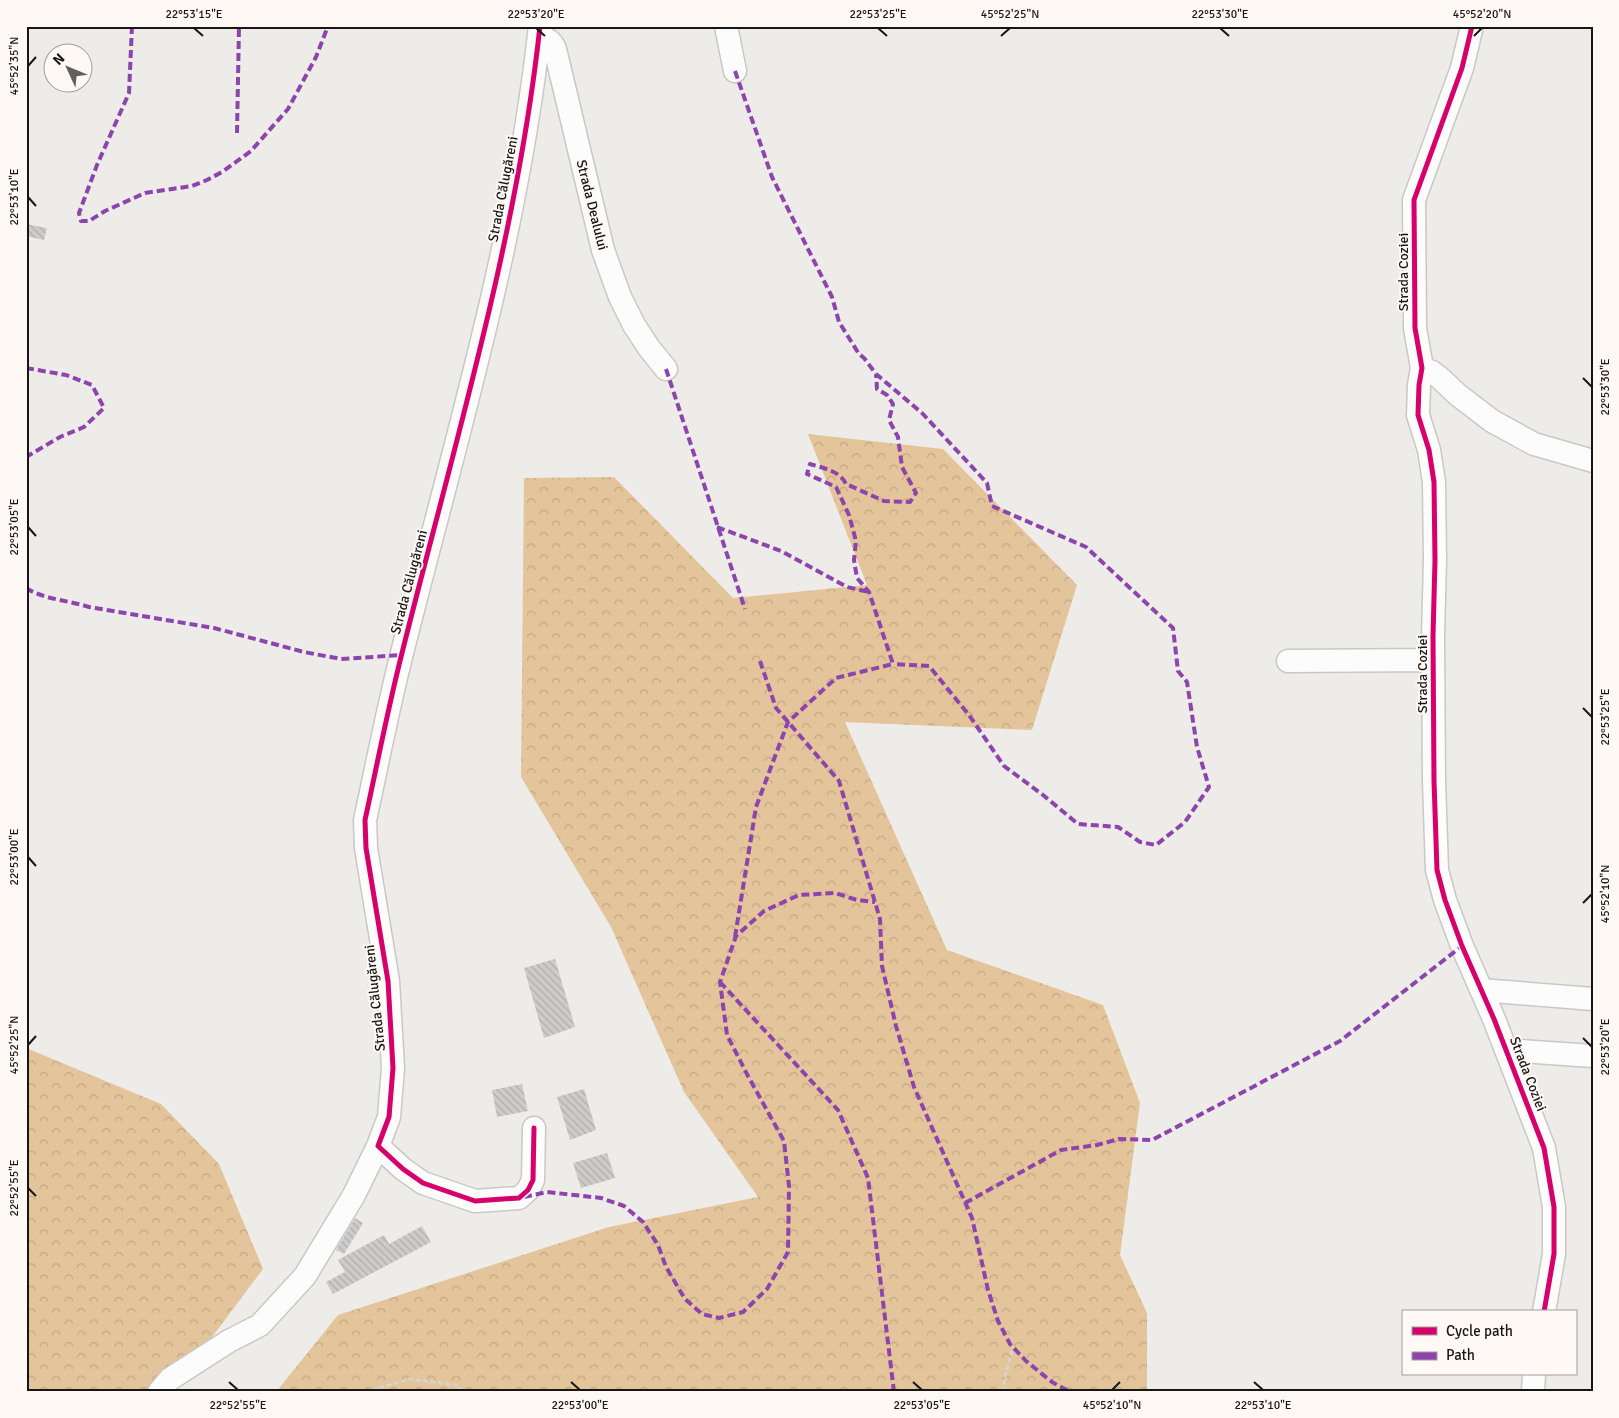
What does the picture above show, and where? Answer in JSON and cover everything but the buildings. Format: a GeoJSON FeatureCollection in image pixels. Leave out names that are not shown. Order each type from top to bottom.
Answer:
{"type":"FeatureCollection","features":[{"type":"Feature","properties":{"kind":"street"},"geometry":{"type":"LineString","coordinates":[[726,26],[735,71]]}},
{"type":"Feature","properties":{"kind":"street","name":"Strada Coziei"},"geometry":{"type":"LineString","coordinates":[[1472,26],[1462,68],[1414,200],[1415,328],[1422,368],[1419,385],[1418,415],[1429,450],[1434,482],[1436,560],[1433,660],[1437,870],[1462,946],[1506,1050],[1544,1148],[1554,1207],[1554,1254],[1544,1310]]}},
{"type":"Feature","properties":{"kind":"street","name":"Strada Dealului"},"geometry":{"type":"LineString","coordinates":[[540,32],[555,49],[603,250],[620,296],[634,325],[666,369]]}},
{"type":"Feature","properties":{"kind":"street","name":"Strada Călugăreni"},"geometry":{"type":"LineString","coordinates":[[159,1392],[170,1379],[229,1341],[260,1324],[305,1276],[354,1195],[378,1146],[389,1117],[393,1068],[388,981],[366,848],[365,820],[402,655],[497,279],[517,185],[540,32]]}},
{"type":"Feature","properties":{"kind":"street"},"geometry":{"type":"LineString","coordinates":[[1422,368],[1440,378],[1458,395],[1492,421],[1534,444],[1593,460]]}},
{"type":"Feature","properties":{"kind":"street"},"geometry":{"type":"LineString","coordinates":[[1288,660],[1433,660]]}},
{"type":"Feature","properties":{"kind":"street"},"geometry":{"type":"LineString","coordinates":[[1481,990],[1593,999]]}},
{"type":"Feature","properties":{"kind":"street"},"geometry":{"type":"LineString","coordinates":[[1506,1050],[1593,1056]]}},
{"type":"Feature","properties":{"kind":"street"},"geometry":{"type":"LineString","coordinates":[[378,1146],[423,1183],[475,1201],[519,1198],[528,1190],[533,1180],[534,1128]]}},
{"type":"Feature","properties":{"kind":"street"},"geometry":{"type":"LineString","coordinates":[[1533,1392],[1534,1376]]}},
{"type":"Feature","properties":{"kind":"path"},"geometry":{"type":"LineString","coordinates":[[1004,1392],[1004,1380],[1013,1348]]}},
{"type":"Feature","properties":{"kind":"path"},"geometry":{"type":"LineString","coordinates":[[365,1392],[409,1379],[457,1385],[462,1392]]}},
{"type":"Feature","properties":{"kind":"green space"},"geometry":{"type":"Polygon","coordinates":[[[808,434],[943,449],[1077,585],[1032,730],[845,722],[947,950],[1103,1005],[1140,1103],[1120,1255],[1147,1313],[1147,1392],[276,1392],[338,1315],[609,1227],[758,1197],[684,1092],[611,927],[521,777],[524,478],[614,477],[733,598],[867,585],[808,434]]]}},
{"type":"Feature","properties":{"kind":"green space"},"geometry":{"type":"Polygon","coordinates":[[[26,1048],[161,1104],[219,1164],[263,1269],[171,1392],[26,1392],[26,1048]]]}},
{"type":"Feature","properties":{"kind":"marked path"},"geometry":{"type":"LineString","coordinates":[[132,26],[129,93],[97,165],[79,213],[81,221],[89,221],[105,211],[145,193],[192,186],[207,180],[222,172],[251,151],[288,109],[316,57],[328,26]]}},
{"type":"Feature","properties":{"kind":"marked path"},"geometry":{"type":"LineString","coordinates":[[237,133],[239,26]]}},
{"type":"Feature","properties":{"kind":"marked path"},"geometry":{"type":"LineString","coordinates":[[735,71],[772,177],[832,297],[839,322],[859,354],[876,374],[922,413],[987,483],[992,506],[1086,547],[1173,628],[1178,671],[1187,682],[1197,747],[1209,787],[1185,822],[1156,845],[1140,842],[1118,827],[1078,824],[1004,766],[969,715],[929,666],[893,664]]}},
{"type":"Feature","properties":{"kind":"marked path"},"geometry":{"type":"LineString","coordinates":[[26,368],[66,375],[92,385],[104,408],[84,427],[60,437],[26,457]]}},
{"type":"Feature","properties":{"kind":"marked path"},"geometry":{"type":"LineString","coordinates":[[666,369],[745,609]]}},
{"type":"Feature","properties":{"kind":"marked path"},"geometry":{"type":"LineString","coordinates":[[735,937],[756,807],[788,722],[836,678],[893,664],[869,592],[857,578],[854,560],[856,541],[849,515],[836,487],[807,474],[810,464],[831,471],[840,476],[846,484],[884,501],[910,502],[916,493],[902,467],[898,437],[889,420],[893,404],[887,395],[877,389],[876,374]]}},
{"type":"Feature","properties":{"kind":"marked path"},"geometry":{"type":"LineString","coordinates":[[717,527],[781,551],[847,587],[869,592]]}},
{"type":"Feature","properties":{"kind":"marked path"},"geometry":{"type":"LineString","coordinates":[[26,588],[49,597],[89,607],[214,628],[304,652],[341,659],[402,655]]}},
{"type":"Feature","properties":{"kind":"marked path"},"geometry":{"type":"LineString","coordinates":[[760,661],[776,708],[839,781],[880,919],[882,966],[896,1026],[914,1087],[972,1218],[988,1290],[998,1321],[1010,1344],[1026,1361],[1052,1382],[1070,1392]]}},
{"type":"Feature","properties":{"kind":"marked path"},"geometry":{"type":"LineString","coordinates":[[524,1197],[547,1192],[601,1198],[624,1206],[643,1222],[658,1245],[666,1267],[685,1299],[702,1314],[719,1318],[743,1312],[767,1289],[788,1252],[789,1186],[784,1141],[727,1035],[720,982],[736,936],[764,911],[799,895],[835,893],[857,900],[875,902]]}},
{"type":"Feature","properties":{"kind":"marked path"},"geometry":{"type":"LineString","coordinates":[[965,1203],[1061,1150],[1097,1145],[1119,1139],[1152,1140],[1340,1041],[1462,946]]}},
{"type":"Feature","properties":{"kind":"marked path"},"geometry":{"type":"LineString","coordinates":[[720,982],[838,1110],[868,1178],[894,1392]]}},
{"type":"Feature","properties":{"kind":"cycle path"},"geometry":{"type":"LineString","coordinates":[[534,1128],[533,1180],[528,1190],[519,1198],[475,1201],[423,1183],[403,1169],[378,1146],[389,1117],[393,1068],[388,981],[366,848],[365,820],[397,674],[482,341],[500,263],[530,106],[540,26]]}},
{"type":"Feature","properties":{"kind":"cycle path"},"geometry":{"type":"LineString","coordinates":[[1472,26],[1462,68],[1414,200],[1415,328],[1422,368],[1419,385],[1418,415],[1429,450],[1434,482],[1434,781],[1437,870],[1445,900],[1462,946],[1494,1019],[1544,1148],[1554,1207],[1554,1254],[1544,1310]]}}]}
